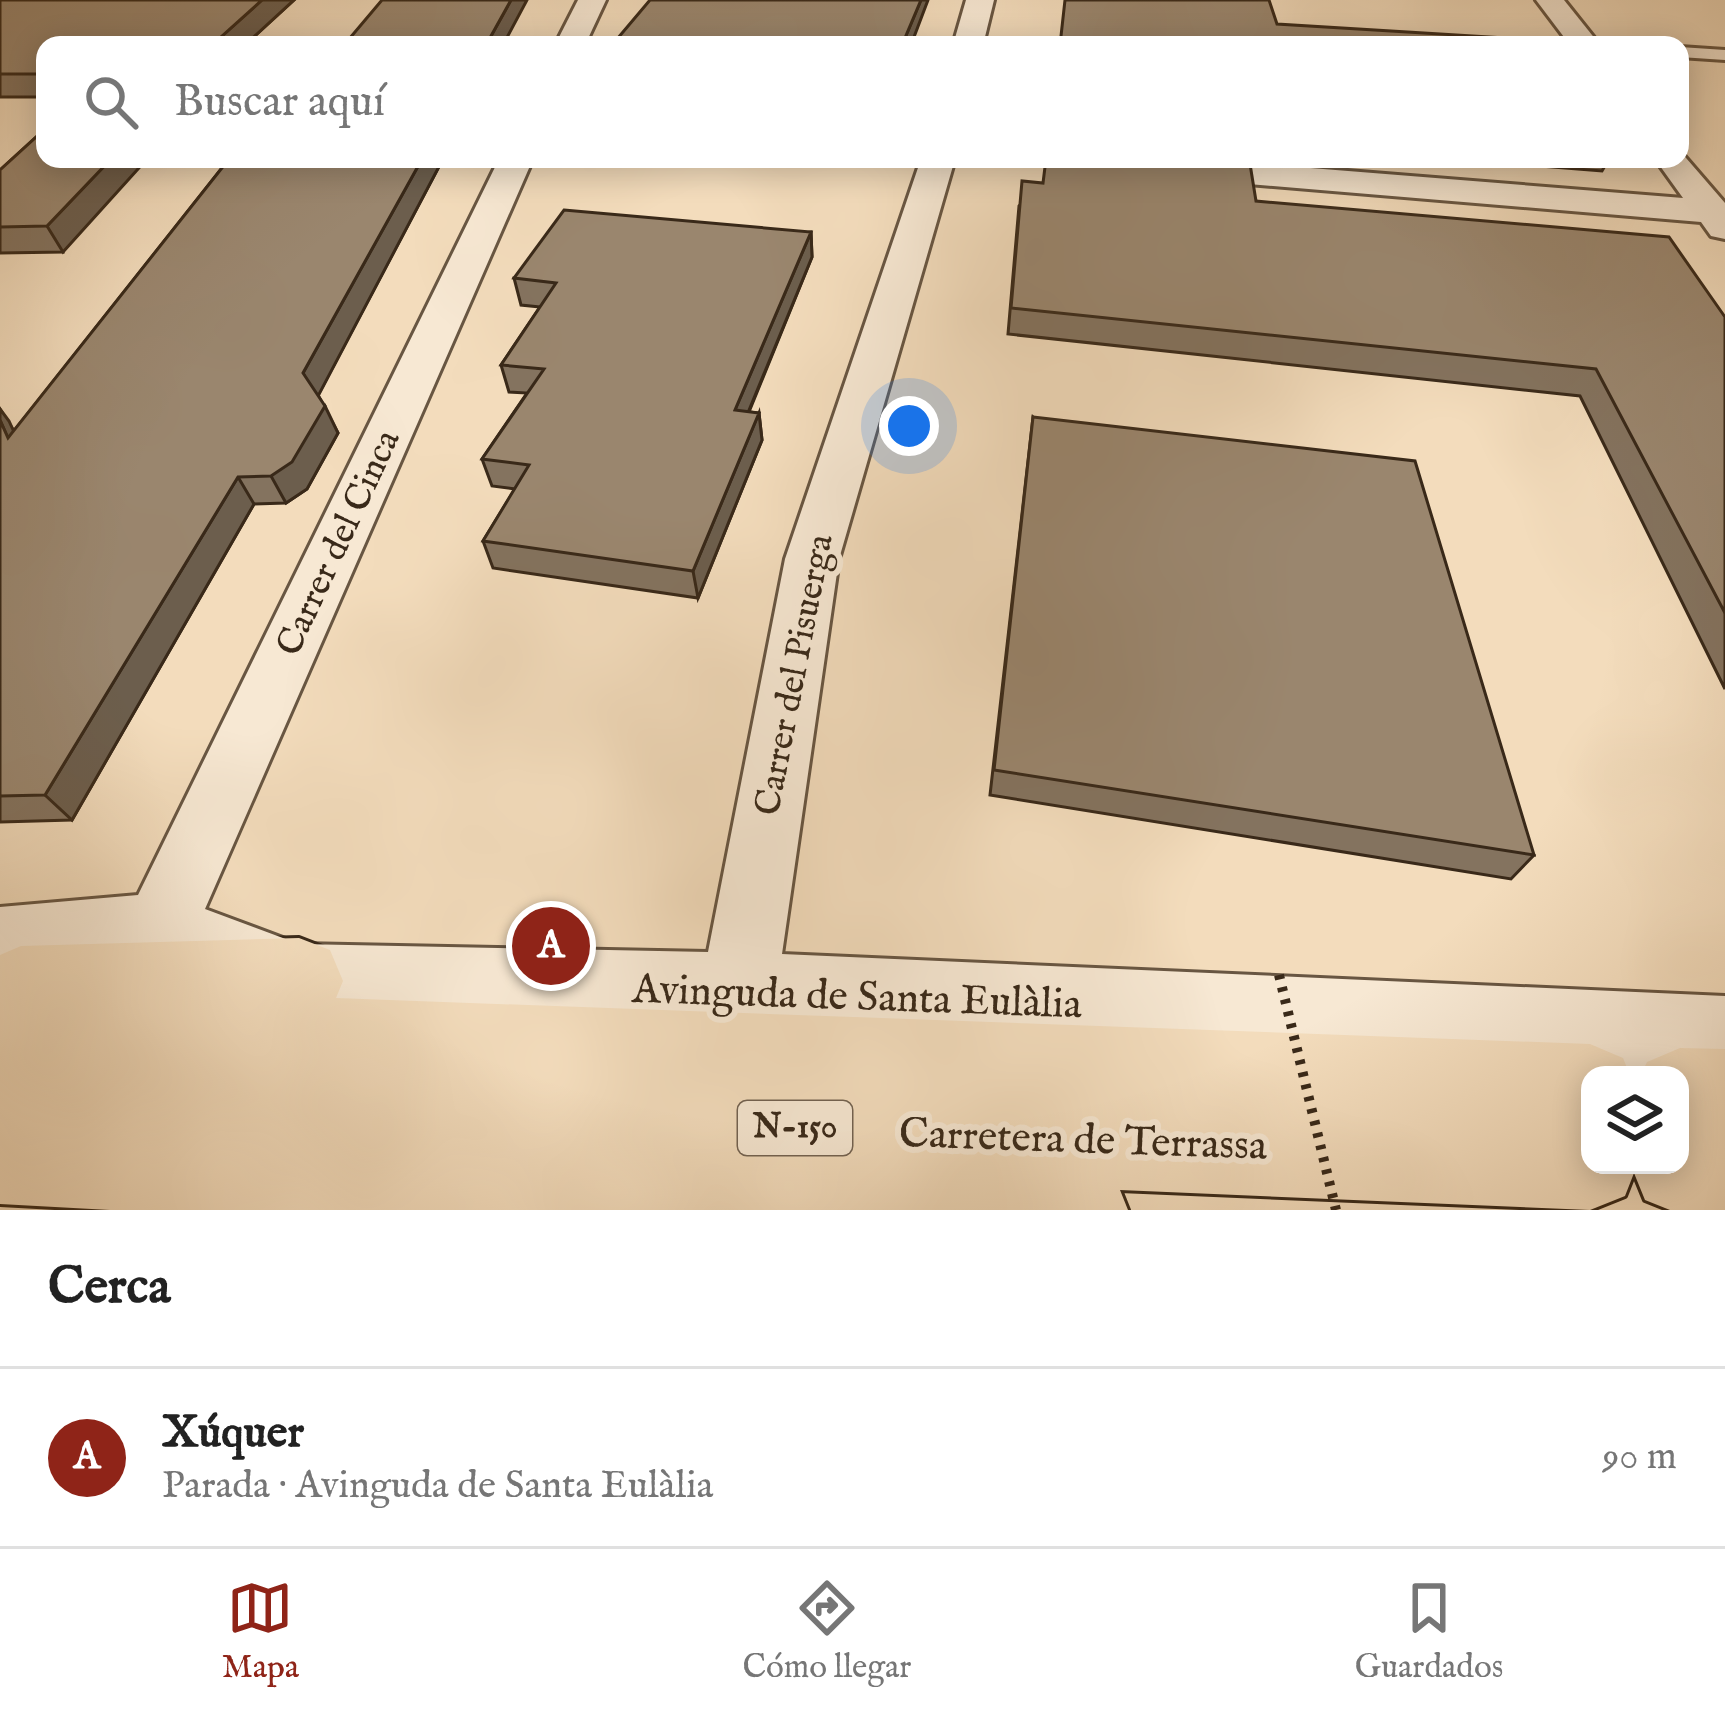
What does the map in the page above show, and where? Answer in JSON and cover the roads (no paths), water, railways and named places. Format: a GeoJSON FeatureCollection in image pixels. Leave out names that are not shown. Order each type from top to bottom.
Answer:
{"type":"FeatureCollection","features":[{"type":"Feature","properties":{"kind":"main road"},"geometry":{"type":"LineString","coordinates":[[0,990],[299,981]]}},
{"type":"Feature","properties":{"kind":"main road","name":"Carretera de Terrassa"},"geometry":{"type":"LineString","coordinates":[[0,1031],[1581,1091]]}},
{"type":"Feature","properties":{"kind":"main road","name":"Carretera de Terrassa"},"geometry":{"type":"LineString","coordinates":[[0,1094],[1581,1161]]}},
{"type":"Feature","properties":{"kind":"main road"},"geometry":{"type":"LineString","coordinates":[[1689,1094],[1725,1096]]}},
{"type":"Feature","properties":{"kind":"main road"},"geometry":{"type":"LineString","coordinates":[[0,1155],[526,1184],[713,1187],[1078,1210]]}},
{"type":"Feature","properties":{"kind":"main road"},"geometry":{"type":"LineString","coordinates":[[1689,1165],[1725,1166]]}},
{"type":"Feature","properties":{"kind":"main road"},"geometry":{"type":"LineString","coordinates":[[103,1210],[239,1170]]}},
{"type":"Feature","properties":{"kind":"street"},"geometry":{"type":"LineString","coordinates":[[574,36],[592,0]]}},
{"type":"Feature","properties":{"kind":"street"},"geometry":{"type":"LineString","coordinates":[[970,36],[980,0]]}},
{"type":"Feature","properties":{"kind":"street"},"geometry":{"type":"LineString","coordinates":[[1550,0],[1578,36]]}},
{"type":"Feature","properties":{"kind":"street","name":"Carrer del Cinca"},"geometry":{"type":"LineString","coordinates":[[160,928],[512,168]]}},
{"type":"Feature","properties":{"kind":"street","name":"Carrer del Pisuerga"},"geometry":{"type":"LineString","coordinates":[[739,990],[812,559],[935,168]]}},
{"type":"Feature","properties":{"kind":"street"},"geometry":{"type":"LineString","coordinates":[[1167,168],[1719,220]]}},
{"type":"Feature","properties":{"kind":"street"},"geometry":{"type":"LineString","coordinates":[[1679,168],[1719,220]]}},
{"type":"Feature","properties":{"kind":"street","name":"Avinguda de Santa Eulàlia"},"geometry":{"type":"LineString","coordinates":[[0,942],[160,928],[299,981],[539,990],[739,990],[1725,1035]]}},
{"type":"Feature","properties":{"kind":"lane"},"geometry":{"type":"LineString","coordinates":[[1689,53],[1725,55]]}},
{"type":"Feature","properties":{"kind":"place","name":"Xúquer"},"geometry":{"type":"Point","coordinates":[551,946]}}]}
